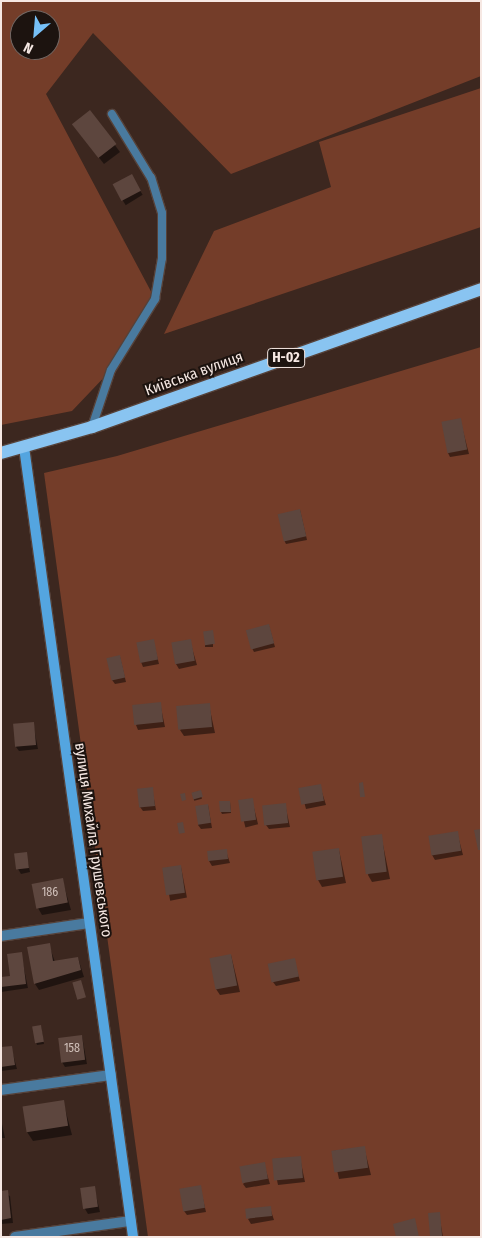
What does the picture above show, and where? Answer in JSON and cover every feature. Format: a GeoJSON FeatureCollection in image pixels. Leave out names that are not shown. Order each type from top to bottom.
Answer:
{"type":"FeatureCollection","features":[{"type":"Feature","properties":{"kind":"main road","name":"Київська вулиця"},"geometry":{"type":"LineString","coordinates":[[1,452],[92,427],[481,289]]}},
{"type":"Feature","properties":{"kind":"street","name":"вулиця Михайла Грушевського"},"geometry":{"type":"LineString","coordinates":[[24,447],[133,1237]]}},
{"type":"Feature","properties":{"kind":"street"},"geometry":{"type":"LineString","coordinates":[[1,936],[89,923]]}},
{"type":"Feature","properties":{"kind":"street"},"geometry":{"type":"LineString","coordinates":[[1,1090],[110,1075]]}},
{"type":"Feature","properties":{"kind":"street"},"geometry":{"type":"LineString","coordinates":[[15,1237],[131,1221]]}},
{"type":"Feature","properties":{"kind":"lane"},"geometry":{"type":"LineString","coordinates":[[92,427],[111,370],[155,299],[162,258],[162,213],[151,178],[112,114]]}},
{"type":"Feature","properties":{"kind":"shaded area"},"geometry":{"type":"Polygon","coordinates":[[[1,1],[481,1],[481,76],[231,174],[93,33],[46,94],[155,299],[111,370],[72,411],[1,425],[1,1]]]}},
{"type":"Feature","properties":{"kind":"shaded area"},"geometry":{"type":"Polygon","coordinates":[[[481,88],[481,227],[164,334],[214,231],[331,187],[319,142],[481,88]]]}},
{"type":"Feature","properties":{"kind":"shaded area"},"geometry":{"type":"Polygon","coordinates":[[[481,347],[481,1237],[148,1237],[44,473],[117,456],[481,347]]]}},
{"type":"Feature","properties":{"kind":"building"},"geometry":{"type":"Polygon","coordinates":[[[90,110],[116,144],[98,158],[72,124],[90,110]]]}},
{"type":"Feature","properties":{"kind":"building"},"geometry":{"type":"Polygon","coordinates":[[[132,174],[141,191],[121,201],[113,184],[132,174]]]}},
{"type":"Feature","properties":{"kind":"building"},"geometry":{"type":"Polygon","coordinates":[[[461,418],[467,449],[447,453],[441,422],[461,418]]]}},
{"type":"Feature","properties":{"kind":"building"},"geometry":{"type":"Polygon","coordinates":[[[300,509],[306,536],[284,541],[278,514],[300,509]]]}},
{"type":"Feature","properties":{"kind":"building"},"geometry":{"type":"Polygon","coordinates":[[[269,624],[274,643],[251,650],[246,630],[269,624]]]}},
{"type":"Feature","properties":{"kind":"building"},"geometry":{"type":"Polygon","coordinates":[[[213,630],[215,644],[205,645],[203,631],[213,630]]]}},
{"type":"Feature","properties":{"kind":"building"},"geometry":{"type":"Polygon","coordinates":[[[154,639],[158,660],[140,663],[136,642],[154,639]]]}},
{"type":"Feature","properties":{"kind":"building"},"geometry":{"type":"Polygon","coordinates":[[[191,639],[195,661],[175,664],[171,642],[191,639]]]}},
{"type":"Feature","properties":{"kind":"building"},"geometry":{"type":"Polygon","coordinates":[[[120,655],[125,677],[112,681],[106,658],[120,655]]]}},
{"type":"Feature","properties":{"kind":"building"},"geometry":{"type":"Polygon","coordinates":[[[161,702],[163,722],[134,725],[132,705],[161,702]]]}},
{"type":"Feature","properties":{"kind":"building"},"geometry":{"type":"Polygon","coordinates":[[[210,703],[212,727],[178,730],[176,706],[210,703]]]}},
{"type":"Feature","properties":{"kind":"building"},"geometry":{"type":"Polygon","coordinates":[[[34,722],[36,745],[15,747],[13,724],[34,722]]]}},
{"type":"Feature","properties":{"kind":"building"},"geometry":{"type":"Polygon","coordinates":[[[363,782],[365,797],[360,797],[359,783],[363,782]]]}},
{"type":"Feature","properties":{"kind":"building"},"geometry":{"type":"Polygon","coordinates":[[[321,784],[324,801],[301,805],[298,788],[321,784]]]}},
{"type":"Feature","properties":{"kind":"building"},"geometry":{"type":"Polygon","coordinates":[[[153,787],[155,806],[139,808],[137,789],[153,787]]]}},
{"type":"Feature","properties":{"kind":"building"},"geometry":{"type":"Polygon","coordinates":[[[201,790],[203,797],[193,799],[191,793],[201,790]]]}},
{"type":"Feature","properties":{"kind":"building"},"geometry":{"type":"Polygon","coordinates":[[[185,793],[186,800],[182,801],[180,794],[185,793]]]}},
{"type":"Feature","properties":{"kind":"building"},"geometry":{"type":"Polygon","coordinates":[[[253,798],[256,820],[241,822],[238,800],[253,798]]]}},
{"type":"Feature","properties":{"kind":"building"},"geometry":{"type":"Polygon","coordinates":[[[219,801],[230,801],[231,812],[220,812],[219,801]]]}},
{"type":"Feature","properties":{"kind":"building"},"geometry":{"type":"Polygon","coordinates":[[[286,803],[288,823],[264,825],[262,806],[286,803]]]}},
{"type":"Feature","properties":{"kind":"building"},"geometry":{"type":"Polygon","coordinates":[[[208,804],[211,823],[198,825],[195,806],[208,804]]]}},
{"type":"Feature","properties":{"kind":"building"},"geometry":{"type":"Polygon","coordinates":[[[183,822],[185,833],[179,834],[177,823],[183,822]]]}},
{"type":"Feature","properties":{"kind":"building"},"geometry":{"type":"Polygon","coordinates":[[[481,829],[481,850],[478,850],[474,830],[481,829]]]}},
{"type":"Feature","properties":{"kind":"building"},"geometry":{"type":"Polygon","coordinates":[[[458,831],[461,851],[431,855],[428,836],[458,831]]]}},
{"type":"Feature","properties":{"kind":"building"},"geometry":{"type":"Polygon","coordinates":[[[382,834],[387,872],[366,874],[361,837],[382,834]]]}},
{"type":"Feature","properties":{"kind":"building"},"geometry":{"type":"Polygon","coordinates":[[[339,848],[343,877],[316,880],[312,852],[339,848]]]}},
{"type":"Feature","properties":{"kind":"building"},"geometry":{"type":"Polygon","coordinates":[[[227,849],[228,859],[208,861],[207,851],[227,849]]]}},
{"type":"Feature","properties":{"kind":"building"},"geometry":{"type":"Polygon","coordinates":[[[27,852],[29,868],[16,869],[14,854],[27,852]]]}},
{"type":"Feature","properties":{"kind":"building"},"geometry":{"type":"Polygon","coordinates":[[[181,865],[185,893],[166,895],[162,868],[181,865]]]}},
{"type":"Feature","properties":{"kind":"building"},"geometry":{"type":"Polygon","coordinates":[[[63,878],[68,903],[36,909],[32,884],[63,878]]]}},
{"type":"Feature","properties":{"kind":"building"},"geometry":{"type":"Polygon","coordinates":[[[50,943],[53,961],[78,957],[81,970],[34,984],[27,947],[50,943]]]}},
{"type":"Feature","properties":{"kind":"building"},"geometry":{"type":"Polygon","coordinates":[[[22,952],[26,984],[1,987],[1,977],[10,976],[7,954],[22,952]]]}},
{"type":"Feature","properties":{"kind":"building"},"geometry":{"type":"Polygon","coordinates":[[[231,954],[237,985],[216,990],[209,958],[231,954]]]}},
{"type":"Feature","properties":{"kind":"building"},"geometry":{"type":"Polygon","coordinates":[[[295,958],[299,977],[272,982],[268,964],[295,958]]]}},
{"type":"Feature","properties":{"kind":"building"},"geometry":{"type":"Polygon","coordinates":[[[81,980],[86,997],[77,1000],[72,982],[81,980]]]}},
{"type":"Feature","properties":{"kind":"building"},"geometry":{"type":"Polygon","coordinates":[[[41,1025],[44,1042],[35,1043],[32,1027],[41,1025]]]}},
{"type":"Feature","properties":{"kind":"building"},"geometry":{"type":"Polygon","coordinates":[[[82,1035],[85,1060],[61,1063],[58,1038],[82,1035]]]}},
{"type":"Feature","properties":{"kind":"building"},"geometry":{"type":"Polygon","coordinates":[[[12,1046],[15,1065],[1,1067],[1,1047],[12,1046]]]}},
{"type":"Feature","properties":{"kind":"building"},"geometry":{"type":"Polygon","coordinates":[[[64,1100],[68,1126],[27,1132],[23,1107],[64,1100]]]}},
{"type":"Feature","properties":{"kind":"building"},"geometry":{"type":"Polygon","coordinates":[[[365,1146],[368,1168],[334,1173],[331,1151],[365,1146]]]}},
{"type":"Feature","properties":{"kind":"building"},"geometry":{"type":"Polygon","coordinates":[[[301,1156],[303,1178],[274,1180],[272,1159],[301,1156]]]}},
{"type":"Feature","properties":{"kind":"building"},"geometry":{"type":"Polygon","coordinates":[[[265,1162],[268,1179],[242,1183],[239,1167],[265,1162]]]}},
{"type":"Feature","properties":{"kind":"building"},"geometry":{"type":"Polygon","coordinates":[[[201,1185],[205,1208],[183,1211],[179,1189],[201,1185]]]}},
{"type":"Feature","properties":{"kind":"building"},"geometry":{"type":"Polygon","coordinates":[[[95,1186],[98,1207],[83,1209],[80,1188],[95,1186]]]}},
{"type":"Feature","properties":{"kind":"building"},"geometry":{"type":"Polygon","coordinates":[[[8,1190],[11,1218],[1,1220],[1,1191],[8,1190]]]}},
{"type":"Feature","properties":{"kind":"building"},"geometry":{"type":"Polygon","coordinates":[[[271,1206],[272,1216],[246,1219],[245,1209],[271,1206]]]}},
{"type":"Feature","properties":{"kind":"building"},"geometry":{"type":"Polygon","coordinates":[[[440,1212],[442,1237],[430,1237],[428,1213],[440,1212]]]}},
{"type":"Feature","properties":{"kind":"building"},"geometry":{"type":"Polygon","coordinates":[[[415,1218],[419,1237],[396,1237],[393,1224],[415,1218]]]}}]}
